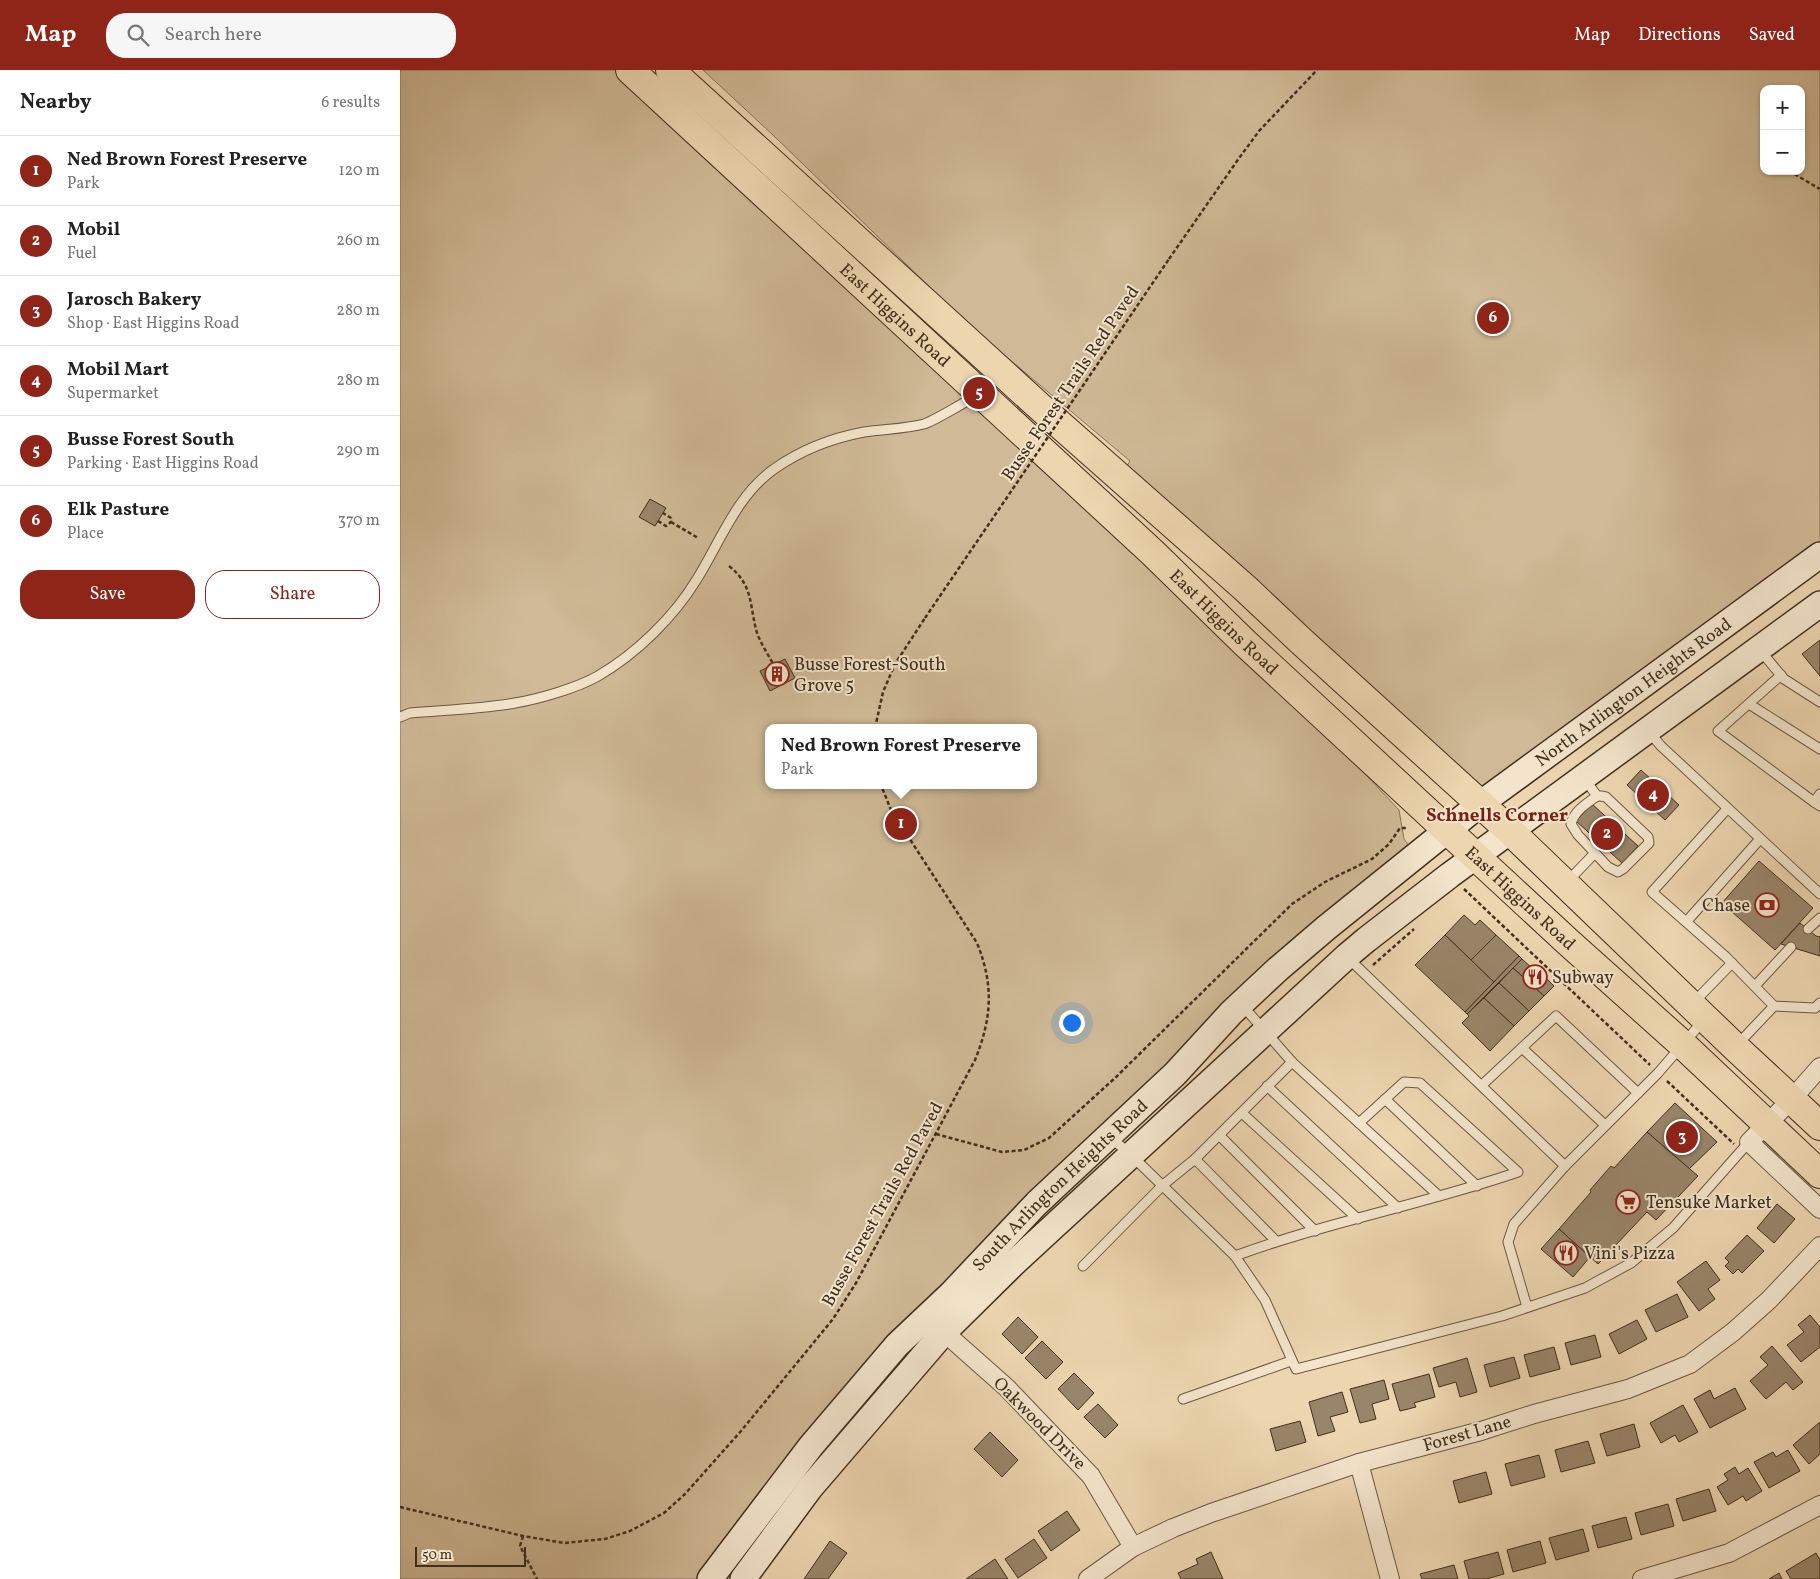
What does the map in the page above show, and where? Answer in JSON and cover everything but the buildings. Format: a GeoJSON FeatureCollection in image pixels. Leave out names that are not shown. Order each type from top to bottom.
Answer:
{"type":"FeatureCollection","features":[{"type":"Feature","properties":{"kind":"main road","name":"East Higgins Road"},"geometry":{"type":"LineString","coordinates":[[630,70],[1153,553],[1245,643],[1475,856],[1682,1044],[1752,1139],[1820,1174]]}},
{"type":"Feature","properties":{"kind":"main road","name":"East Higgins Road"},"geometry":{"type":"LineString","coordinates":[[670,70],[1000,371],[1246,589],[1300,641],[1510,831],[1735,1048],[1820,1126]]}},
{"type":"Feature","properties":{"kind":"main road","name":"North Arlington Heights Road"},"geometry":{"type":"LineString","coordinates":[[1447,830],[1820,555]]}},
{"type":"Feature","properties":{"kind":"main road"},"geometry":{"type":"LineString","coordinates":[[1475,856],[1510,831],[1590,786],[1647,730],[1820,604]]}},
{"type":"Feature","properties":{"kind":"main road","name":"South Arlington Heights Road"},"geometry":{"type":"LineString","coordinates":[[743,1579],[935,1324],[1037,1203],[1175,1074],[1241,1004],[1306,944],[1447,830]]}},
{"type":"Feature","properties":{"kind":"main road","name":"South Arlington Heights Road"},"geometry":{"type":"LineString","coordinates":[[710,1579],[838,1412],[897,1345],[935,1324],[1015,1262],[1131,1154],[1266,1033],[1356,965],[1366,940],[1475,856]]}},
{"type":"Feature","properties":{"kind":"street"},"geometry":{"type":"LineString","coordinates":[[1752,1139],[1791,1100],[1820,1067]]}},
{"type":"Feature","properties":{"kind":"street","name":"East Higgins Road"},"geometry":{"type":"LineString","coordinates":[[1752,1139],[1820,1209]]}},
{"type":"Feature","properties":{"kind":"street","name":"Forest Lane"},"geometry":{"type":"LineString","coordinates":[[1088,1579],[1133,1547],[1211,1513],[1359,1463],[1481,1431],[1534,1414],[1628,1389],[1690,1364],[1755,1313],[1820,1246]]}},
{"type":"Feature","properties":{"kind":"street","name":"Oakwood Drive"},"geometry":{"type":"LineString","coordinates":[[935,1324],[1007,1388],[1091,1476],[1133,1547]]}},
{"type":"Feature","properties":{"kind":"street"},"geometry":{"type":"LineString","coordinates":[[1359,1463],[1390,1579]]}},
{"type":"Feature","properties":{"kind":"street"},"geometry":{"type":"LineString","coordinates":[[1642,1579],[1729,1553],[1820,1505]]}},
{"type":"Feature","properties":{"kind":"lane"},"geometry":{"type":"LineString","coordinates":[[400,717],[410,713],[515,703],[548,695],[596,677],[614,666],[671,615],[696,582],[736,511],[772,470],[824,442],[862,433],[926,424],[979,393],[1000,371]]}},
{"type":"Feature","properties":{"kind":"lane"},"geometry":{"type":"LineString","coordinates":[[1758,649],[1784,679],[1820,702]]}},
{"type":"Feature","properties":{"kind":"lane"},"geometry":{"type":"LineString","coordinates":[[1781,675],[1718,731],[1817,804],[1820,794]]}},
{"type":"Feature","properties":{"kind":"lane"},"geometry":{"type":"LineString","coordinates":[[1749,704],[1820,749]]}},
{"type":"Feature","properties":{"kind":"lane"},"geometry":{"type":"LineString","coordinates":[[1647,730],[1661,746],[1727,809],[1820,894]]}},
{"type":"Feature","properties":{"kind":"lane"},"geometry":{"type":"LineString","coordinates":[[1590,786],[1601,796],[1606,797],[1648,837],[1649,843],[1618,872],[1608,867],[1595,853],[1578,836],[1571,824],[1590,786]]}},
{"type":"Feature","properties":{"kind":"lane"},"geometry":{"type":"LineString","coordinates":[[1727,809],[1652,892],[1732,963],[1774,1006],[1814,1008],[1820,1003]]}},
{"type":"Feature","properties":{"kind":"lane"},"geometry":{"type":"LineString","coordinates":[[1687,922],[1760,839]]}},
{"type":"Feature","properties":{"kind":"lane"},"geometry":{"type":"LineString","coordinates":[[1565,884],[1595,853]]}},
{"type":"Feature","properties":{"kind":"lane"},"geometry":{"type":"LineString","coordinates":[[1808,929],[1820,918]]}},
{"type":"Feature","properties":{"kind":"lane"},"geometry":{"type":"LineString","coordinates":[[1755,986],[1791,947]]}},
{"type":"Feature","properties":{"kind":"lane"},"geometry":{"type":"LineString","coordinates":[[1527,1307],[1508,1242],[1514,1224],[1565,1166],[1676,1054],[1698,1012],[1732,963]]}},
{"type":"Feature","properties":{"kind":"lane"},"geometry":{"type":"LineString","coordinates":[[1356,965],[1565,1166]]}},
{"type":"Feature","properties":{"kind":"lane"},"geometry":{"type":"LineString","coordinates":[[1241,1004],[1292,1062],[1439,1196]]}},
{"type":"Feature","properties":{"kind":"lane"},"geometry":{"type":"LineString","coordinates":[[1735,1048],[1774,1006]]}},
{"type":"Feature","properties":{"kind":"lane"},"geometry":{"type":"LineString","coordinates":[[1482,1085],[1556,1016],[1638,1093]]}},
{"type":"Feature","properties":{"kind":"lane"},"geometry":{"type":"LineString","coordinates":[[1522,1048],[1605,1125]]}},
{"type":"Feature","properties":{"kind":"lane"},"geometry":{"type":"LineString","coordinates":[[1083,1266],[1163,1185],[1220,1136],[1292,1062]]}},
{"type":"Feature","properties":{"kind":"lane"},"geometry":{"type":"LineString","coordinates":[[1235,1256],[1276,1241],[1477,1186],[1518,1172],[1420,1083],[1404,1082],[1359,1123]]}},
{"type":"Feature","properties":{"kind":"lane"},"geometry":{"type":"LineString","coordinates":[[1267,1086],[1398,1208]]}},
{"type":"Feature","properties":{"kind":"lane"},"geometry":{"type":"LineString","coordinates":[[1385,1099],[1477,1186]]}},
{"type":"Feature","properties":{"kind":"lane"},"geometry":{"type":"LineString","coordinates":[[1242,1113],[1358,1219]]}},
{"type":"Feature","properties":{"kind":"lane"},"geometry":{"type":"LineString","coordinates":[[1109,1136],[1131,1154],[1235,1256],[1265,1300],[1296,1369],[1502,1316],[1585,1288],[1631,1263],[1673,1228],[1752,1139]]}},
{"type":"Feature","properties":{"kind":"lane"},"geometry":{"type":"LineString","coordinates":[[1220,1136],[1315,1231]]}},
{"type":"Feature","properties":{"kind":"lane"},"geometry":{"type":"LineString","coordinates":[[1195,1159],[1276,1241]]}},
{"type":"Feature","properties":{"kind":"lane"},"geometry":{"type":"LineString","coordinates":[[1183,1399],[1291,1361]]}},
{"type":"Feature","properties":{"kind":"path","name":"Busse Forest Trails Red Paved"},"geometry":{"type":"LineString","coordinates":[[876,724],[883,692],[895,664],[925,618],[1237,161],[1254,139],[1316,70]]}},
{"type":"Feature","properties":{"kind":"path"},"geometry":{"type":"LineString","coordinates":[[1796,175],[1820,189]]}},
{"type":"Feature","properties":{"kind":"path"},"geometry":{"type":"LineString","coordinates":[[663,513],[671,518],[671,522],[698,538]]}},
{"type":"Feature","properties":{"kind":"path"},"geometry":{"type":"LineString","coordinates":[[658,521],[666,526],[671,522]]}},
{"type":"Feature","properties":{"kind":"path"},"geometry":{"type":"LineString","coordinates":[[729,566],[743,580],[748,589],[757,633],[773,664]]}},
{"type":"Feature","properties":{"kind":"path","name":"Busse Forest Trails Red Paved"},"geometry":{"type":"LineString","coordinates":[[400,1507],[523,1536],[564,1543],[605,1539],[630,1531],[664,1513],[685,1494],[741,1431],[833,1318],[856,1283],[975,1060],[984,1039],[990,1008],[982,957],[976,943],[894,815],[883,789]]}},
{"type":"Feature","properties":{"kind":"path"},"geometry":{"type":"LineString","coordinates":[[936,1134],[1002,1152],[1024,1150],[1049,1138],[1115,1078],[1292,904],[1325,882],[1372,859],[1389,844],[1400,828],[1407,828]]}},
{"type":"Feature","properties":{"kind":"path"},"geometry":{"type":"LineString","coordinates":[[1462,888],[1658,1073],[1752,1139]]}},
{"type":"Feature","properties":{"kind":"path"},"geometry":{"type":"LineString","coordinates":[[1356,965],[1417,927]]}},
{"type":"Feature","properties":{"kind":"path"},"geometry":{"type":"LineString","coordinates":[[523,1536],[520,1546],[537,1579]]}},
{"type":"Feature","properties":{"kind":"shaded area"},"geometry":{"type":"Polygon","coordinates":[[[400,70],[630,70],[1204,603],[1399,810],[1404,839],[1415,854],[1002,1240],[711,1579],[400,1579],[400,70]]]}},
{"type":"Feature","properties":{"kind":"shaded area"},"geometry":{"type":"Polygon","coordinates":[[[703,70],[1820,70],[1820,550],[1480,804],[1119,478],[1130,461],[971,327],[774,136],[703,70]]]}},
{"type":"Feature","properties":{"kind":"place","name":"Elk Pasture"},"geometry":{"type":"Point","coordinates":[1493,318]}},
{"type":"Feature","properties":{"kind":"place","name":"Busse Forest South"},"geometry":{"type":"Point","coordinates":[979,393]}},
{"type":"Feature","properties":{"kind":"place","name":"Busse Forest-South Grove 5"},"geometry":{"type":"Point","coordinates":[777,674]}},
{"type":"Feature","properties":{"kind":"place","name":"Mobil Mart"},"geometry":{"type":"Point","coordinates":[1653,795]}},
{"type":"Feature","properties":{"kind":"place","name":"Ned Brown Forest Preserve"},"geometry":{"type":"Point","coordinates":[901,824]}},
{"type":"Feature","properties":{"kind":"place","name":"Mobil"},"geometry":{"type":"Point","coordinates":[1607,834]}},
{"type":"Feature","properties":{"kind":"place","name":"Chase"},"geometry":{"type":"Point","coordinates":[1767,905]}},
{"type":"Feature","properties":{"kind":"place","name":"Subway"},"geometry":{"type":"Point","coordinates":[1535,977]}},
{"type":"Feature","properties":{"kind":"place","name":"Jarosch Bakery"},"geometry":{"type":"Point","coordinates":[1682,1137]}},
{"type":"Feature","properties":{"kind":"place","name":"Tensuke Market"},"geometry":{"type":"Point","coordinates":[1628,1202]}},
{"type":"Feature","properties":{"kind":"place","name":"Vini's Pizza"},"geometry":{"type":"Point","coordinates":[1566,1253]}},
{"type":"Feature","properties":{"kind":"district","name":"Schnells Corner"},"geometry":{"type":"Point","coordinates":[1497,814]}}]}
